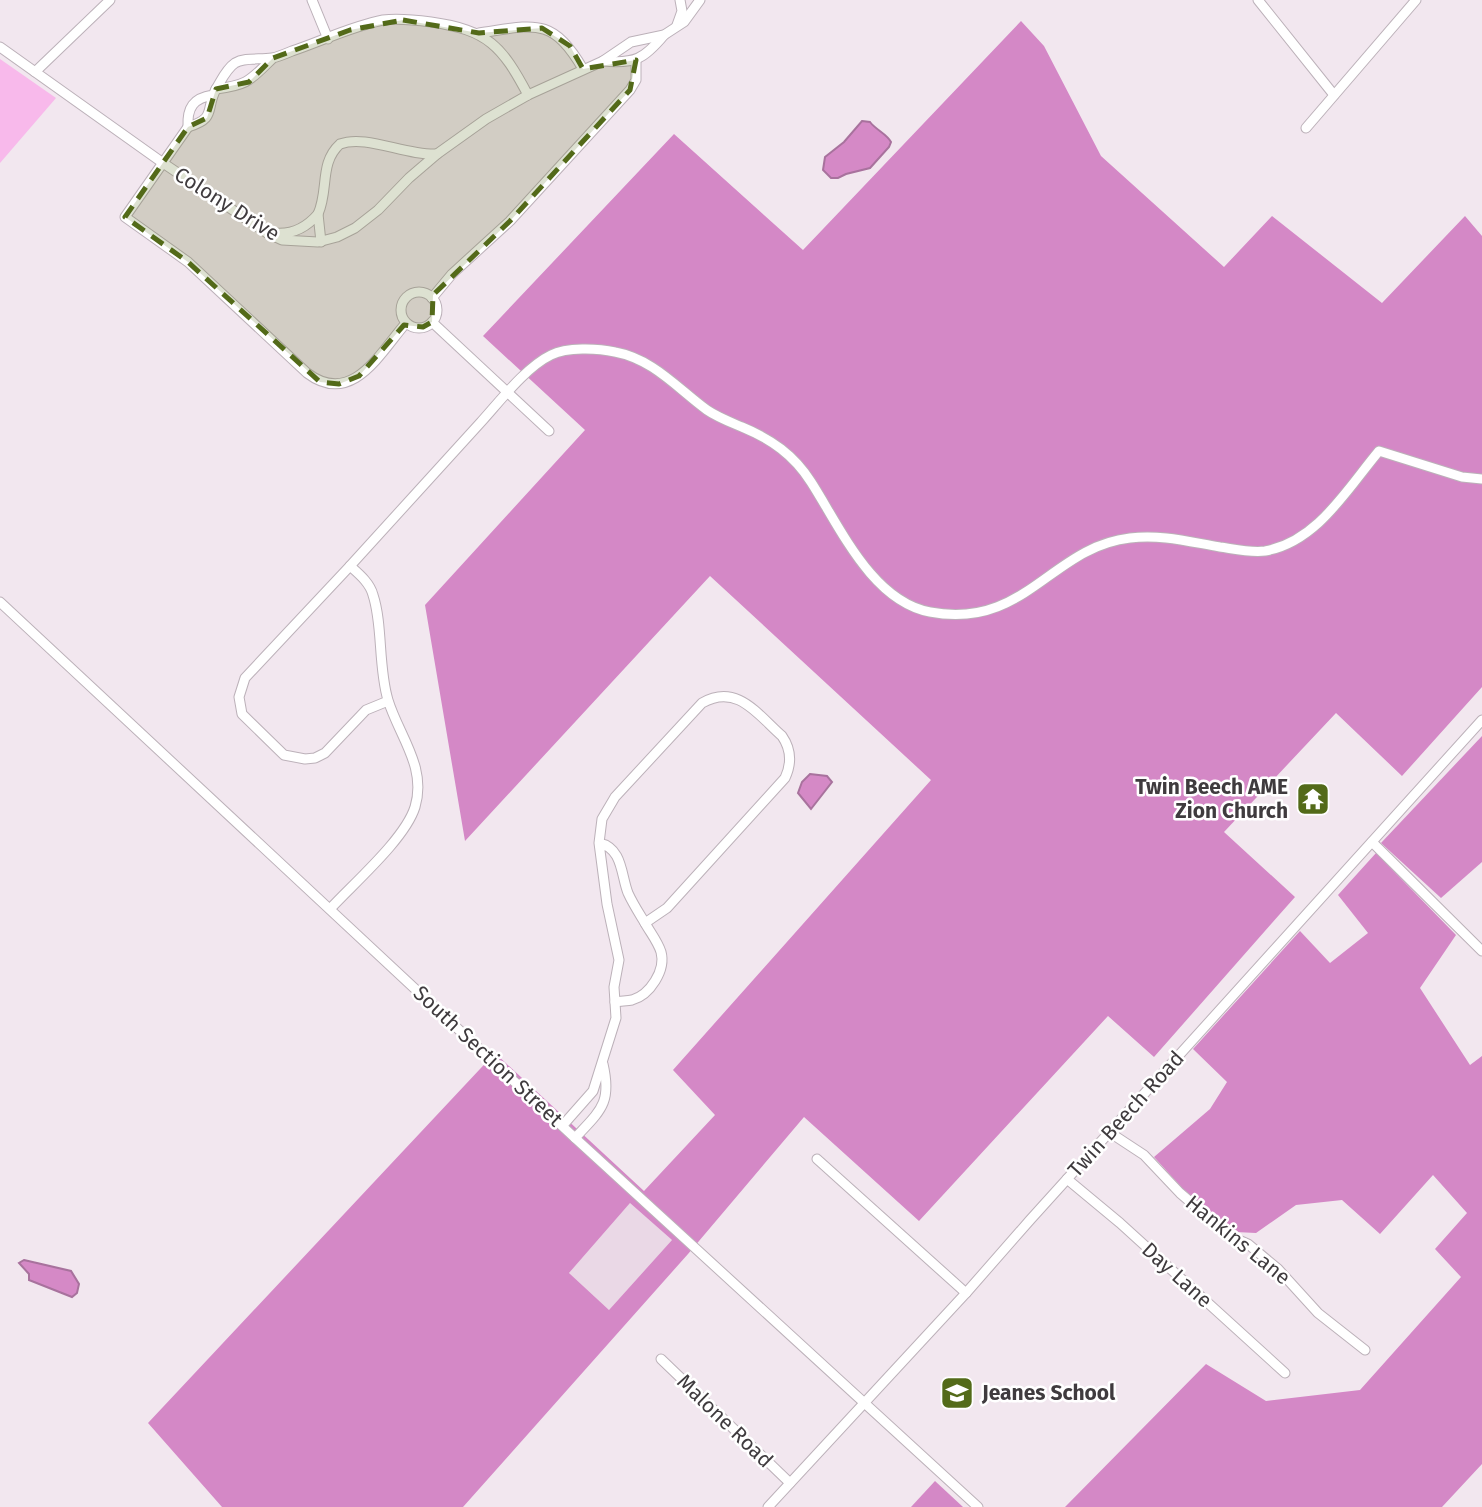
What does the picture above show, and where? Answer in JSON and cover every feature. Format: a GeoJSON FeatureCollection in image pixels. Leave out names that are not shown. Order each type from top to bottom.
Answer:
{"type":"FeatureCollection","features":[{"type":"Feature","properties":{"kind":"street"},"geometry":{"type":"LineString","coordinates":[[35,72],[110,0]]}},
{"type":"Feature","properties":{"kind":"street"},"geometry":{"type":"LineString","coordinates":[[312,0],[328,39]]}},
{"type":"Feature","properties":{"kind":"street"},"geometry":{"type":"LineString","coordinates":[[676,27],[682,11],[680,0]]}},
{"type":"Feature","properties":{"kind":"street","name":"Colony Drive"},"geometry":{"type":"LineString","coordinates":[[603,61],[622,63],[646,55],[664,35],[692,13],[700,0]]}},
{"type":"Feature","properties":{"kind":"street"},"geometry":{"type":"LineString","coordinates":[[1258,0],[1334,95]]}},
{"type":"Feature","properties":{"kind":"street"},"geometry":{"type":"LineString","coordinates":[[1306,128],[1416,0]]}},
{"type":"Feature","properties":{"kind":"street"},"geometry":{"type":"LineString","coordinates":[[406,323],[366,370],[353,380],[332,385],[313,378],[188,262],[125,217],[188,127],[207,118],[214,92],[227,71],[235,63],[246,59],[273,58],[384,20],[443,24],[479,33],[527,27],[542,28],[558,35],[570,46],[583,69]]}},
{"type":"Feature","properties":{"kind":"street"},"geometry":{"type":"LineString","coordinates":[[479,33],[500,50],[528,95]]}},
{"type":"Feature","properties":{"kind":"street","name":"Colony Drive"},"geometry":{"type":"LineString","coordinates":[[0,47],[267,233],[289,242],[321,242],[355,228],[437,154],[486,120],[528,95],[603,61],[631,42],[664,35]]}},
{"type":"Feature","properties":{"kind":"street"},"geometry":{"type":"LineString","coordinates":[[188,127],[187,116],[191,105],[214,92],[236,88],[249,82],[273,58]]}},
{"type":"Feature","properties":{"kind":"street"},"geometry":{"type":"LineString","coordinates":[[432,298],[452,274],[510,221],[630,90],[636,80],[636,60]]}},
{"type":"Feature","properties":{"kind":"street"},"geometry":{"type":"LineString","coordinates":[[267,233],[281,234],[310,224],[324,202],[328,159],[340,144],[360,141],[420,155],[437,154]]}},
{"type":"Feature","properties":{"kind":"street"},"geometry":{"type":"LineString","coordinates":[[318,214],[321,242]]}},
{"type":"Feature","properties":{"kind":"street"},"geometry":{"type":"LineString","coordinates":[[416,292],[422,292],[432,298],[437,307],[432,322],[418,328],[406,323],[401,308],[406,298],[416,292]]}},
{"type":"Feature","properties":{"kind":"street"},"geometry":{"type":"LineString","coordinates":[[432,322],[549,431]]}},
{"type":"Feature","properties":{"kind":"street"},"geometry":{"type":"LineString","coordinates":[[388,701],[366,710],[334,746],[316,758],[295,759],[284,755],[242,715],[239,697],[245,678],[508,393],[539,362],[560,351],[615,352],[642,361],[658,370],[712,414],[761,435],[791,455],[872,578],[898,598],[927,612],[961,615],[996,609],[1022,596],[1086,550],[1118,539],[1151,535],[1262,552],[1297,541],[1315,528],[1379,451],[1462,477],[1482,479]]}},
{"type":"Feature","properties":{"kind":"street"},"geometry":{"type":"LineString","coordinates":[[330,909],[400,835],[415,807],[418,785],[417,772],[388,701],[380,660],[373,592],[350,566]]}},
{"type":"Feature","properties":{"kind":"street","name":"South Section Street"},"geometry":{"type":"LineString","coordinates":[[0,602],[575,1138],[978,1507]]}},
{"type":"Feature","properties":{"kind":"street"},"geometry":{"type":"LineString","coordinates":[[563,1125],[593,1091],[616,1018],[614,986],[620,960],[611,924],[599,843],[602,819],[615,797],[702,703],[728,696],[742,700],[786,742],[790,760],[785,778],[667,908],[645,923]]}},
{"type":"Feature","properties":{"kind":"street","name":"Twin Beech Road"},"geometry":{"type":"LineString","coordinates":[[768,1507],[967,1293],[1482,720]]}},
{"type":"Feature","properties":{"kind":"street"},"geometry":{"type":"LineString","coordinates":[[1372,842],[1482,951]]}},
{"type":"Feature","properties":{"kind":"street"},"geometry":{"type":"LineString","coordinates":[[599,843],[607,845],[619,860],[629,896],[660,950],[662,961],[655,980],[641,996],[615,1002]]}},
{"type":"Feature","properties":{"kind":"street"},"geometry":{"type":"LineString","coordinates":[[575,1138],[605,1101],[607,1085],[603,1063]]}},
{"type":"Feature","properties":{"kind":"street","name":"Hankins Lane"},"geometry":{"type":"LineString","coordinates":[[1109,1132],[1143,1155],[1180,1193],[1230,1236],[1248,1244],[1279,1269],[1318,1313],[1365,1350]]}},
{"type":"Feature","properties":{"kind":"street"},"geometry":{"type":"LineString","coordinates":[[817,1159],[967,1293]]}},
{"type":"Feature","properties":{"kind":"street","name":"Day Lane"},"geometry":{"type":"LineString","coordinates":[[1067,1179],[1120,1223],[1285,1373]]}},
{"type":"Feature","properties":{"kind":"street","name":"Malone Road"},"geometry":{"type":"LineString","coordinates":[[661,1359],[790,1483]]}},
{"type":"Feature","properties":{"kind":"highlighted area"},"geometry":{"type":"Polygon","coordinates":[[[403,20],[479,33],[542,28],[570,46],[583,69],[636,60],[630,90],[510,221],[433,295],[432,322],[423,327],[404,325],[359,376],[339,384],[320,382],[188,262],[125,217],[188,127],[207,118],[216,89],[249,82],[273,58],[350,30],[403,20]]]}},
{"type":"Feature","properties":{"kind":"shaded area"},"geometry":{"type":"Polygon","coordinates":[[[1021,21],[1044,46],[1101,156],[1224,267],[1272,216],[1382,303],[1465,216],[1482,236],[1482,687],[1402,776],[1336,713],[1224,832],[1295,897],[1154,1057],[1108,1016],[919,1221],[804,1117],[688,1254],[463,1507],[222,1507],[148,1423],[495,1053],[644,1191],[715,1115],[673,1070],[931,780],[710,576],[465,841],[425,605],[585,430],[483,336],[674,134],[803,250],[1021,21]],[[630,1203],[569,1273],[609,1310],[672,1240],[630,1203]]]}},
{"type":"Feature","properties":{"kind":"shaded area"},"geometry":{"type":"Polygon","coordinates":[[[0,59],[56,98],[0,163],[0,59]]]}},
{"type":"Feature","properties":{"kind":"shaded area"},"geometry":{"type":"Polygon","coordinates":[[[862,121],[870,122],[887,137],[891,142],[889,147],[870,168],[831,178],[823,170],[825,157],[844,142],[862,121]]]}},
{"type":"Feature","properties":{"kind":"shaded area"},"geometry":{"type":"Polygon","coordinates":[[[1482,736],[1482,862],[1441,898],[1381,843],[1482,736]]]}},
{"type":"Feature","properties":{"kind":"shaded area"},"geometry":{"type":"Polygon","coordinates":[[[810,774],[827,776],[832,782],[811,809],[798,793],[802,782],[810,774]]]}},
{"type":"Feature","properties":{"kind":"shaded area"},"geometry":{"type":"Polygon","coordinates":[[[1376,853],[1456,935],[1420,988],[1470,1065],[1482,1056],[1482,1464],[1442,1507],[1065,1507],[1206,1364],[1266,1401],[1360,1390],[1461,1277],[1435,1249],[1467,1213],[1433,1175],[1380,1234],[1342,1200],[1296,1205],[1256,1233],[1236,1232],[1183,1189],[1154,1157],[1210,1109],[1227,1082],[1193,1049],[1300,931],[1330,963],[1368,933],[1338,895],[1376,853]]]}},
{"type":"Feature","properties":{"kind":"shaded area"},"geometry":{"type":"Polygon","coordinates":[[[630,1203],[672,1240],[609,1310],[569,1273],[630,1203]]]}},
{"type":"Feature","properties":{"kind":"shaded area"},"geometry":{"type":"Polygon","coordinates":[[[24,1260],[71,1271],[79,1284],[77,1293],[72,1297],[29,1280],[29,1274],[19,1263],[24,1260]]]}},
{"type":"Feature","properties":{"kind":"shaded area"},"geometry":{"type":"Polygon","coordinates":[[[935,1481],[963,1507],[911,1507],[935,1481]]]}},
{"type":"Feature","properties":{"kind":"place","name":"Twin Beech AME Zion Church"},"geometry":{"type":"Point","coordinates":[1313,799]}},
{"type":"Feature","properties":{"kind":"place","name":"Jeanes School"},"geometry":{"type":"Point","coordinates":[957,1393]}}]}
